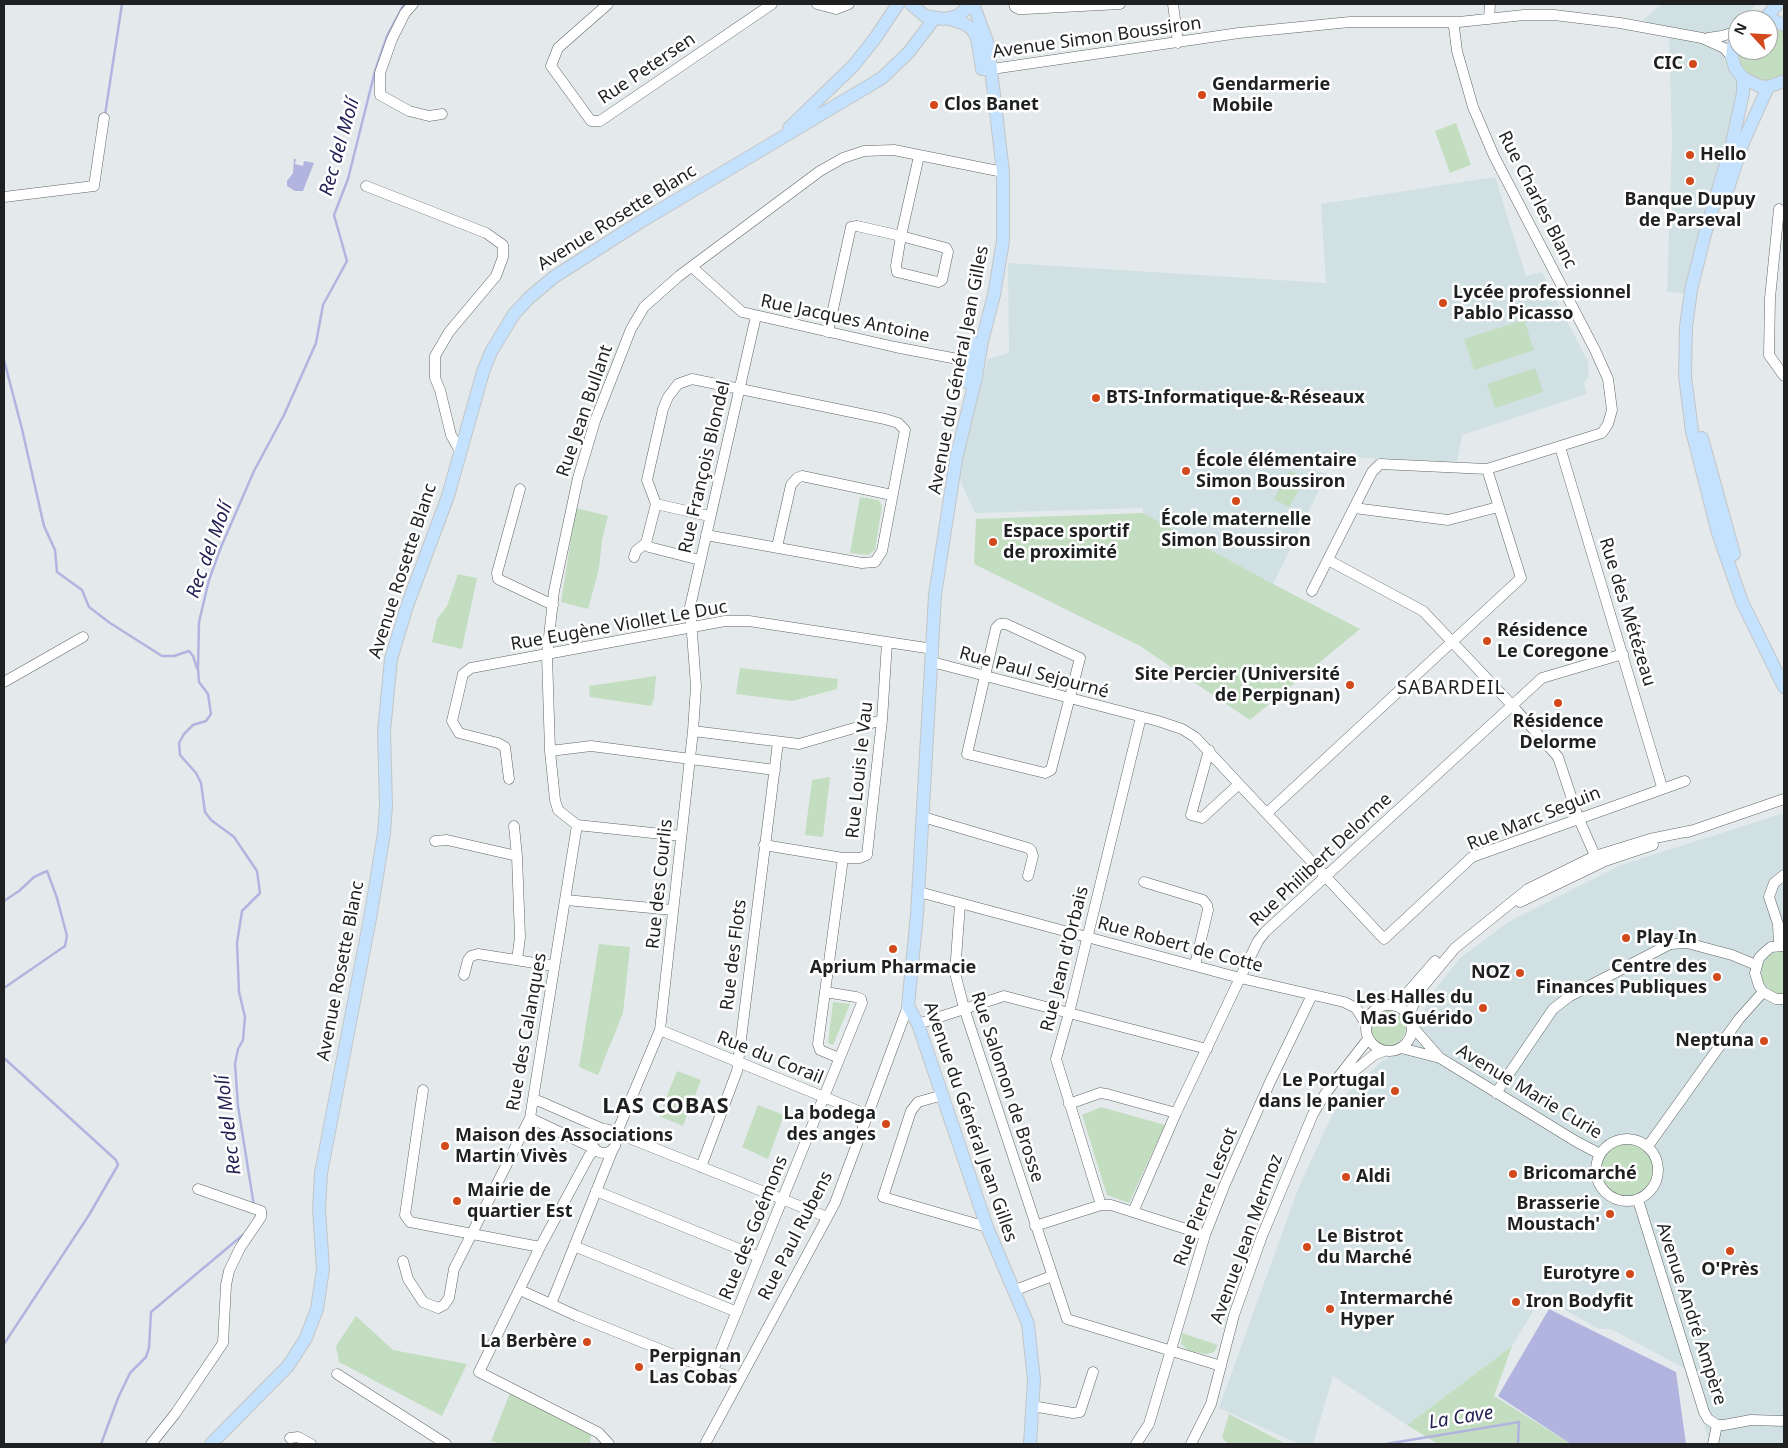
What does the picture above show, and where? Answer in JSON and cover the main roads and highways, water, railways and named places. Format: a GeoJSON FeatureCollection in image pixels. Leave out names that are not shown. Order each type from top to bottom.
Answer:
{"type":"FeatureCollection","features":[{"type":"Feature","properties":{"kind":"main road","name":"Avenue Rosette Blanc"},"geometry":{"type":"LineString","coordinates":[[769,144],[844,75],[876,37],[898,4]]}},
{"type":"Feature","properties":{"kind":"main road","name":"Avenue du Général Jean Gilles"},"geometry":{"type":"LineString","coordinates":[[911,4],[925,16],[963,23],[972,29],[977,38],[999,171]]}},
{"type":"Feature","properties":{"kind":"main road","name":"Avenue Rosette Blanc"},"geometry":{"type":"LineString","coordinates":[[211,1444],[288,1366],[306,1338],[317,1309],[323,1268],[319,1209],[320,1173],[371,913],[384,833],[386,806],[384,731],[387,678],[396,638],[448,496],[483,372],[491,352],[510,321],[530,297],[577,261],[769,144],[882,78],[942,19],[958,16],[972,4]]}},
{"type":"Feature","properties":{"kind":"main road","name":"Avenue du Général Jean Gilles"},"geometry":{"type":"LineString","coordinates":[[972,4],[986,34],[991,71],[1004,215],[1002,260],[973,362],[935,595],[919,892],[908,1006],[918,1024],[987,1227],[1028,1324],[1034,1380],[1030,1444]]}},
{"type":"Feature","properties":{"kind":"main road"},"geometry":{"type":"LineString","coordinates":[[1733,60],[1735,68],[1743,78],[1751,83],[1768,87],[1784,81]]}},
{"type":"Feature","properties":{"kind":"main road"},"geometry":{"type":"LineString","coordinates":[[1743,78],[1743,93],[1732,143],[1705,234],[1691,290],[1686,327],[1686,376],[1692,431],[1718,533],[1742,602],[1784,687]]}},
{"type":"Feature","properties":{"kind":"main road"},"geometry":{"type":"LineString","coordinates":[[1768,87],[1744,140],[1717,221],[1700,283],[1694,331],[1694,371],[1698,420],[1725,525],[1744,584],[1784,671]]}},
{"type":"Feature","properties":{"kind":"water"},"geometry":{"type":"Polygon","coordinates":[[[294,159],[296,159],[295,164],[303,166],[304,161],[314,163],[303,191],[295,191],[287,186],[287,181],[293,173],[294,159]]]}},
{"type":"Feature","properties":{"kind":"water"},"geometry":{"type":"Polygon","coordinates":[[[1549,1309],[1676,1372],[1686,1444],[1571,1444],[1498,1396],[1549,1309]]]}},
{"type":"Feature","properties":{"kind":"waterway"},"geometry":{"type":"LineString","coordinates":[[105,115],[122,4]]}},
{"type":"Feature","properties":{"kind":"waterway","name":"Rec del Molí"},"geometry":{"type":"LineString","coordinates":[[254,1206],[238,1106],[235,1064],[238,1049],[243,1040],[245,1017],[239,992],[237,943],[242,911],[260,893],[257,871],[234,837],[211,820],[205,812],[201,783],[196,773],[180,755],[179,743],[184,734],[193,725],[206,721],[211,714],[208,694],[199,682],[198,669],[199,622],[209,580],[221,547],[254,471],[284,415],[316,343],[323,305],[347,261],[334,215],[348,179],[375,71],[387,36],[404,4]]}},
{"type":"Feature","properties":{"kind":"waterway"},"geometry":{"type":"LineString","coordinates":[[4,360],[44,526],[55,550],[57,572],[82,590],[89,607],[110,623],[162,656],[174,656],[189,651],[197,668]]}},
{"type":"Feature","properties":{"kind":"waterway"},"geometry":{"type":"LineString","coordinates":[[4,901],[19,891],[34,877],[47,871],[57,898],[67,936],[65,946],[4,988]]}},
{"type":"Feature","properties":{"kind":"waterway"},"geometry":{"type":"LineString","coordinates":[[4,1058],[116,1160],[118,1165],[89,1215],[4,1344]]}},
{"type":"Feature","properties":{"kind":"waterway","name":"Rec del Molí"},"geometry":{"type":"LineString","coordinates":[[101,1444],[118,1398],[130,1373],[146,1357],[149,1348],[151,1312],[244,1234]]}},
{"type":"Feature","properties":{"kind":"waterway","name":"La Cave"},"geometry":{"type":"LineString","coordinates":[[1386,1444],[1519,1422],[1518,1444]]}},
{"type":"Feature","properties":{"kind":"place","name":"CIC"},"geometry":{"type":"Point","coordinates":[1693,64]}},
{"type":"Feature","properties":{"kind":"place","name":"Gendarmerie Mobile"},"geometry":{"type":"Point","coordinates":[1202,95]}},
{"type":"Feature","properties":{"kind":"place","name":"Clos Banet"},"geometry":{"type":"Point","coordinates":[934,105]}},
{"type":"Feature","properties":{"kind":"place","name":"Hello"},"geometry":{"type":"Point","coordinates":[1690,155]}},
{"type":"Feature","properties":{"kind":"place","name":"Banque Dupuy de Parseval"},"geometry":{"type":"Point","coordinates":[1690,181]}},
{"type":"Feature","properties":{"kind":"place","name":"Lycée professionnel Pablo Picasso"},"geometry":{"type":"Point","coordinates":[1443,303]}},
{"type":"Feature","properties":{"kind":"place","name":"BTS-Informatique-&-Réseaux"},"geometry":{"type":"Point","coordinates":[1096,398]}},
{"type":"Feature","properties":{"kind":"place","name":"École élémentaire Simon Boussiron"},"geometry":{"type":"Point","coordinates":[1186,471]}},
{"type":"Feature","properties":{"kind":"place","name":"École maternelle Simon Boussiron"},"geometry":{"type":"Point","coordinates":[1236,501]}},
{"type":"Feature","properties":{"kind":"place","name":"Espace sportif de proximité"},"geometry":{"type":"Point","coordinates":[993,542]}},
{"type":"Feature","properties":{"kind":"place","name":"Résidence Le Coregone"},"geometry":{"type":"Point","coordinates":[1487,641]}},
{"type":"Feature","properties":{"kind":"place","name":"Site Percier (Université de Perpignan)"},"geometry":{"type":"Point","coordinates":[1350,685]}},
{"type":"Feature","properties":{"kind":"place","name":"Résidence Delorme"},"geometry":{"type":"Point","coordinates":[1558,703]}},
{"type":"Feature","properties":{"kind":"place","name":"Play In"},"geometry":{"type":"Point","coordinates":[1626,938]}},
{"type":"Feature","properties":{"kind":"place","name":"Aprium Pharmacie"},"geometry":{"type":"Point","coordinates":[893,949]}},
{"type":"Feature","properties":{"kind":"place","name":"NOZ"},"geometry":{"type":"Point","coordinates":[1520,973]}},
{"type":"Feature","properties":{"kind":"place","name":"Centre des Finances Publiques"},"geometry":{"type":"Point","coordinates":[1717,977]}},
{"type":"Feature","properties":{"kind":"place","name":"Les Halles du Mas Guérido"},"geometry":{"type":"Point","coordinates":[1483,1008]}},
{"type":"Feature","properties":{"kind":"place","name":"Neptuna"},"geometry":{"type":"Point","coordinates":[1764,1041]}},
{"type":"Feature","properties":{"kind":"place","name":"Le Portugal dans le panier"},"geometry":{"type":"Point","coordinates":[1395,1091]}},
{"type":"Feature","properties":{"kind":"place","name":"La bodega des anges"},"geometry":{"type":"Point","coordinates":[886,1124]}},
{"type":"Feature","properties":{"kind":"place","name":"Maison des Associations Martin Vivès"},"geometry":{"type":"Point","coordinates":[445,1146]}},
{"type":"Feature","properties":{"kind":"place","name":"Bricomarché"},"geometry":{"type":"Point","coordinates":[1513,1174]}},
{"type":"Feature","properties":{"kind":"place","name":"Aldi"},"geometry":{"type":"Point","coordinates":[1346,1177]}},
{"type":"Feature","properties":{"kind":"place","name":"Mairie de quartier Est"},"geometry":{"type":"Point","coordinates":[457,1201]}},
{"type":"Feature","properties":{"kind":"place","name":"Brasserie Moustach'"},"geometry":{"type":"Point","coordinates":[1610,1214]}},
{"type":"Feature","properties":{"kind":"place","name":"Le Bistrot du Marché"},"geometry":{"type":"Point","coordinates":[1307,1247]}},
{"type":"Feature","properties":{"kind":"place","name":"O'Près"},"geometry":{"type":"Point","coordinates":[1730,1251]}},
{"type":"Feature","properties":{"kind":"place","name":"Eurotyre"},"geometry":{"type":"Point","coordinates":[1630,1274]}},
{"type":"Feature","properties":{"kind":"place","name":"Iron Bodyfit"},"geometry":{"type":"Point","coordinates":[1516,1302]}},
{"type":"Feature","properties":{"kind":"place","name":"Intermarché Hyper"},"geometry":{"type":"Point","coordinates":[1330,1309]}},
{"type":"Feature","properties":{"kind":"place","name":"La Berbère"},"geometry":{"type":"Point","coordinates":[587,1342]}},
{"type":"Feature","properties":{"kind":"place","name":"Perpignan Las Cobas"},"geometry":{"type":"Point","coordinates":[639,1367]}},
{"type":"Feature","properties":{"kind":"district","name":"SABARDEIL"},"geometry":{"type":"Point","coordinates":[1451,689]}},
{"type":"Feature","properties":{"kind":"district","name":"LAS COBAS"},"geometry":{"type":"Point","coordinates":[666,1107]}}]}
